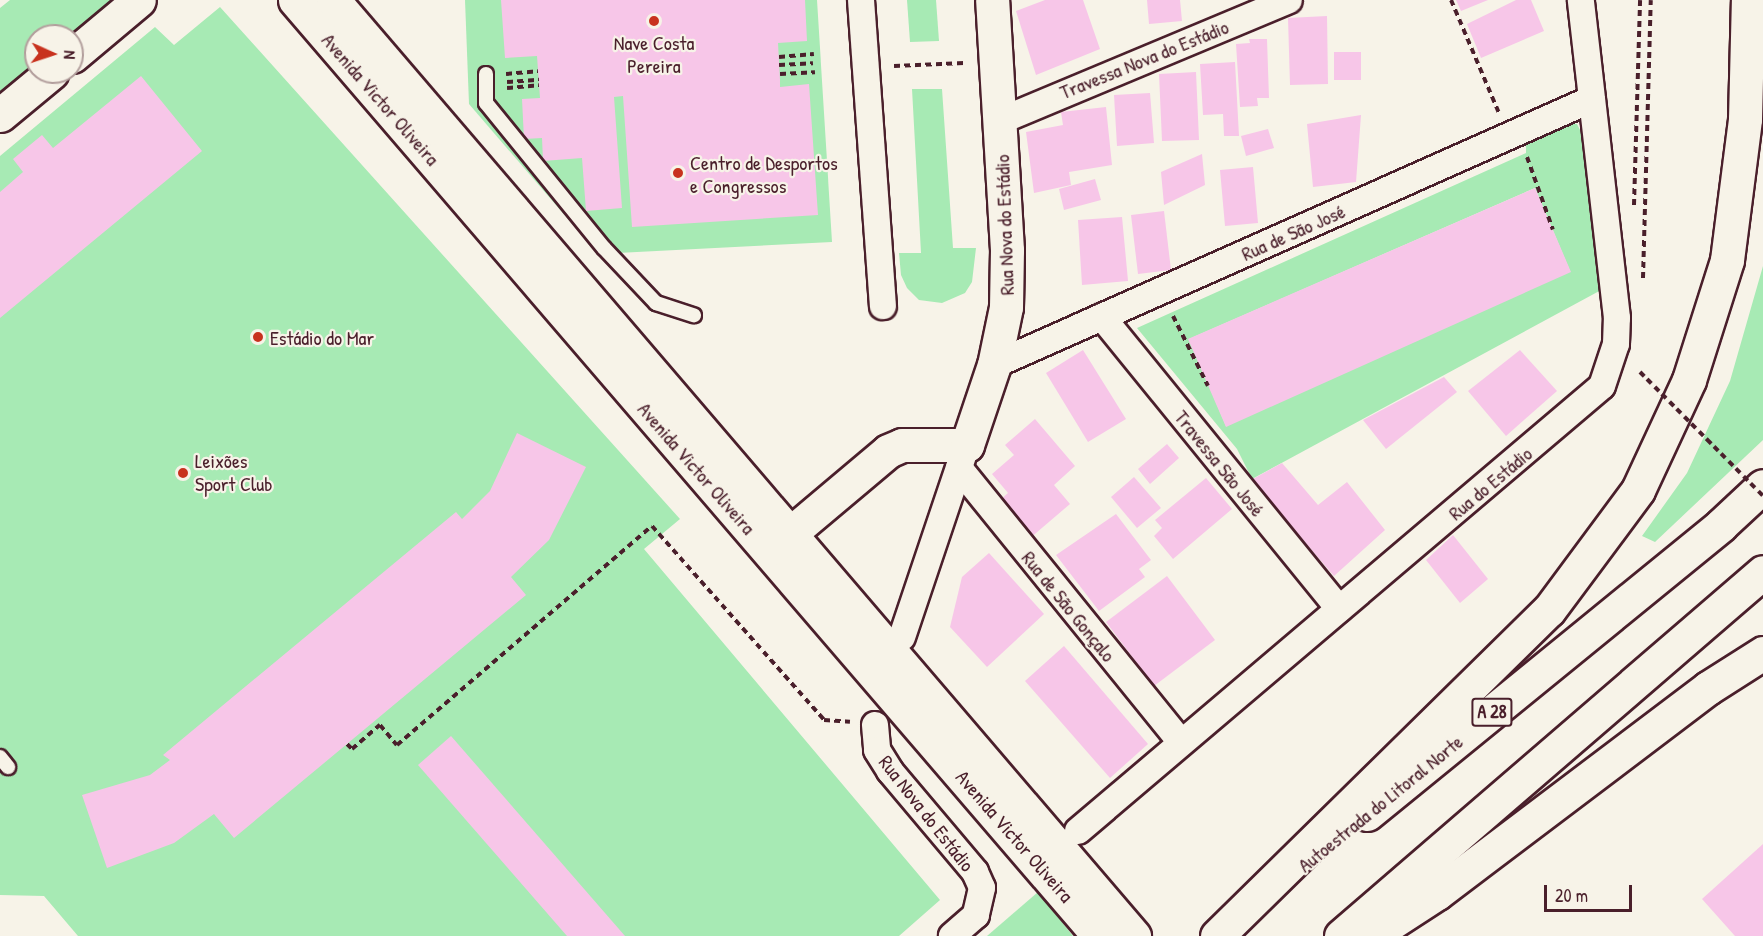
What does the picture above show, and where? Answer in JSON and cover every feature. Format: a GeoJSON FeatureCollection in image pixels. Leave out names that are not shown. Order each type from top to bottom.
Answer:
{"type":"FeatureCollection","features":[{"type":"Feature","properties":{"kind":"main road"},"geometry":{"type":"LineString","coordinates":[[84,46],[139,0]]}},
{"type":"Feature","properties":{"kind":"main road","name":"Avenida Victor Oliveira"},"geometry":{"type":"LineString","coordinates":[[296,0],[779,543],[1067,856],[1134,936]]}},
{"type":"Feature","properties":{"kind":"main road","name":"Avenida Victor Oliveira"},"geometry":{"type":"LineString","coordinates":[[333,0],[779,543]]}},
{"type":"Feature","properties":{"kind":"main road","name":"Rua Nova do Estádio"},"geometry":{"type":"LineString","coordinates":[[963,457],[994,365],[1006,307],[1000,121],[992,0]]}},
{"type":"Feature","properties":{"kind":"main road"},"geometry":{"type":"LineString","coordinates":[[1729,0],[1737,188]]}},
{"type":"Feature","properties":{"kind":"main road"},"geometry":{"type":"LineString","coordinates":[[1217,936],[1525,635],[1595,553],[1638,489],[1689,380],[1727,260],[1745,118],[1748,0]]}},
{"type":"Feature","properties":{"kind":"main road"},"geometry":{"type":"LineString","coordinates":[[0,115],[37,84]]}},
{"type":"Feature","properties":{"kind":"main road"},"geometry":{"type":"LineString","coordinates":[[779,543],[888,451],[902,445],[963,457]]}},
{"type":"Feature","properties":{"kind":"main road","name":"Autoestrada do Litoral Norte"},"geometry":{"type":"LineString","coordinates":[[1217,936],[1721,525],[1763,486]]}},
{"type":"Feature","properties":{"kind":"main road"},"geometry":{"type":"LineString","coordinates":[[1341,936],[1763,572]]}},
{"type":"Feature","properties":{"kind":"main road"},"geometry":{"type":"LineString","coordinates":[[1371,936],[1437,892],[1708,688],[1763,653]]}},
{"type":"Feature","properties":{"kind":"main road","name":"Avenida Victor Oliveira"},"geometry":{"type":"LineString","coordinates":[[1067,856],[1099,936]]}},
{"type":"Feature","properties":{"kind":"street"},"geometry":{"type":"LineString","coordinates":[[861,0],[883,306]]}},
{"type":"Feature","properties":{"kind":"street","name":"Travessa Nova do Estádio"},"geometry":{"type":"LineString","coordinates":[[1000,121],[1289,0]]}},
{"type":"Feature","properties":{"kind":"street","name":"Rua do Estádio"},"geometry":{"type":"LineString","coordinates":[[1067,856],[1181,742],[1602,386],[1616,344],[1617,318],[1581,0]]}},
{"type":"Feature","properties":{"kind":"street","name":"Rua de São José"},"geometry":{"type":"LineString","coordinates":[[994,365],[1102,317],[1517,145],[1592,99]]}},
{"type":"Feature","properties":{"kind":"street","name":"Travessa São José"},"geometry":{"type":"LineString","coordinates":[[1102,317],[1339,609]]}},
{"type":"Feature","properties":{"kind":"street","name":"Rua Nova do Estádio"},"geometry":{"type":"LineString","coordinates":[[902,637],[963,457]]}},
{"type":"Feature","properties":{"kind":"street","name":"Rua de São Gonçalo"},"geometry":{"type":"LineString","coordinates":[[963,457],[1181,742]]}},
{"type":"Feature","properties":{"kind":"street","name":"Rua Nova do Estádio"},"geometry":{"type":"LineString","coordinates":[[875,725],[877,750],[890,771],[975,872],[982,888],[981,901],[976,915],[952,936]]}},
{"type":"Feature","properties":{"kind":"lane"},"geometry":{"type":"LineString","coordinates":[[486,74],[486,103],[604,248],[656,303],[694,315]]}},
{"type":"Feature","properties":{"kind":"path"},"geometry":{"type":"LineString","coordinates":[[1451,0],[1553,230]]}},
{"type":"Feature","properties":{"kind":"path"},"geometry":{"type":"LineString","coordinates":[[1634,217],[1640,0]]}},
{"type":"Feature","properties":{"kind":"path"},"geometry":{"type":"LineString","coordinates":[[1642,288],[1651,0]]}},
{"type":"Feature","properties":{"kind":"path"},"geometry":{"type":"LineString","coordinates":[[778,57],[814,54]]}},
{"type":"Feature","properties":{"kind":"path"},"geometry":{"type":"LineString","coordinates":[[865,68],[995,61]]}},
{"type":"Feature","properties":{"kind":"path"},"geometry":{"type":"LineString","coordinates":[[779,65],[813,63]]}},
{"type":"Feature","properties":{"kind":"path"},"geometry":{"type":"LineString","coordinates":[[504,74],[538,71]]}},
{"type":"Feature","properties":{"kind":"path"},"geometry":{"type":"LineString","coordinates":[[780,74],[815,72]]}},
{"type":"Feature","properties":{"kind":"path"},"geometry":{"type":"LineString","coordinates":[[504,82],[539,80]]}},
{"type":"Feature","properties":{"kind":"path"},"geometry":{"type":"LineString","coordinates":[[505,88],[539,85]]}},
{"type":"Feature","properties":{"kind":"path"},"geometry":{"type":"LineString","coordinates":[[1172,312],[1208,386]]}},
{"type":"Feature","properties":{"kind":"path"},"geometry":{"type":"LineString","coordinates":[[1640,360],[1640,372],[1763,496]]}},
{"type":"Feature","properties":{"kind":"path"},"geometry":{"type":"LineString","coordinates":[[347,744],[352,749],[380,725],[397,745],[652,526],[824,720],[875,725]]}},
{"type":"Feature","properties":{"kind":"green space"},"geometry":{"type":"Polygon","coordinates":[[[10,0],[120,0],[84,27],[84,24],[24,24],[24,81],[0,101],[0,8],[10,0]]]}},
{"type":"Feature","properties":{"kind":"green space","name":"Centro de Desportos e Congressos"},"geometry":{"type":"Polygon","coordinates":[[[465,0],[817,0],[832,242],[598,254],[469,104],[465,0]]]}},
{"type":"Feature","properties":{"kind":"green space"},"geometry":{"type":"Polygon","coordinates":[[[907,0],[936,0],[939,41],[910,42],[907,0]]]}},
{"type":"Feature","properties":{"kind":"green space","name":"Estádio do Mar"},"geometry":{"type":"Polygon","coordinates":[[[220,7],[680,519],[644,549],[940,900],[899,936],[78,936],[44,896],[0,895],[0,156],[155,27],[174,45],[220,7]]]}},
{"type":"Feature","properties":{"kind":"green space"},"geometry":{"type":"Polygon","coordinates":[[[912,89],[942,89],[953,248],[976,248],[972,282],[965,293],[942,303],[919,300],[907,288],[901,275],[899,253],[921,253],[912,89]]]}},
{"type":"Feature","properties":{"kind":"green space"},"geometry":{"type":"Polygon","coordinates":[[[1568,123],[1577,124],[1581,132],[1603,289],[1252,479],[1237,449],[1137,328],[1526,153],[1526,144],[1568,123]],[[1535,188],[1189,339],[1226,426],[1570,271],[1535,188]]]}},
{"type":"Feature","properties":{"kind":"green space"},"geometry":{"type":"Polygon","coordinates":[[[1763,266],[1763,440],[1655,542],[1642,536],[1687,473],[1730,381],[1763,266]]]}},
{"type":"Feature","properties":{"kind":"green space"},"geometry":{"type":"Polygon","coordinates":[[[1038,892],[1073,936],[987,936],[1038,892]]]}},
{"type":"Feature","properties":{"kind":"building","name":"Centro de Desportos e Congressos"},"geometry":{"type":"Polygon","coordinates":[[[501,0],[805,0],[807,41],[778,43],[780,87],[809,84],[818,215],[632,227],[623,96],[614,97],[622,208],[586,211],[582,158],[543,161],[542,138],[524,139],[522,99],[540,98],[537,56],[505,58],[501,0]]]}},
{"type":"Feature","properties":{"kind":"building"},"geometry":{"type":"Polygon","coordinates":[[[1045,0],[1083,0],[1100,49],[1036,75],[1016,11],[1045,0]]]}},
{"type":"Feature","properties":{"kind":"building"},"geometry":{"type":"Polygon","coordinates":[[[1147,0],[1180,0],[1182,21],[1149,24],[1147,0]]]}},
{"type":"Feature","properties":{"kind":"building"},"geometry":{"type":"Polygon","coordinates":[[[1456,0],[1488,0],[1461,11],[1456,0]]]}},
{"type":"Feature","properties":{"kind":"building"},"geometry":{"type":"Polygon","coordinates":[[[1516,0],[1531,0],[1544,31],[1481,58],[1467,24],[1516,0]]]}},
{"type":"Feature","properties":{"kind":"building"},"geometry":{"type":"Polygon","coordinates":[[[1327,16],[1328,84],[1290,85],[1288,18],[1327,16]]]}},
{"type":"Feature","properties":{"kind":"building"},"geometry":{"type":"Polygon","coordinates":[[[1249,39],[1267,39],[1269,98],[1257,98],[1258,106],[1240,107],[1236,44],[1250,43],[1249,39]]]}},
{"type":"Feature","properties":{"kind":"building"},"geometry":{"type":"Polygon","coordinates":[[[1334,52],[1361,52],[1361,80],[1334,80],[1334,52]]]}},
{"type":"Feature","properties":{"kind":"building"},"geometry":{"type":"Polygon","coordinates":[[[1235,62],[1239,136],[1224,136],[1223,114],[1203,115],[1200,64],[1235,62]]]}},
{"type":"Feature","properties":{"kind":"building"},"geometry":{"type":"Polygon","coordinates":[[[1196,72],[1199,140],[1162,141],[1159,74],[1196,72]]]}},
{"type":"Feature","properties":{"kind":"building"},"geometry":{"type":"Polygon","coordinates":[[[141,76],[202,151],[0,318],[0,192],[23,172],[13,159],[42,135],[53,148],[141,76]]]}},
{"type":"Feature","properties":{"kind":"building"},"geometry":{"type":"Polygon","coordinates":[[[1150,93],[1154,143],[1117,146],[1114,95],[1150,93]]]}},
{"type":"Feature","properties":{"kind":"building"},"geometry":{"type":"Polygon","coordinates":[[[1106,107],[1112,165],[1069,172],[1071,185],[1034,193],[1026,132],[1063,125],[1061,112],[1106,107]]]}},
{"type":"Feature","properties":{"kind":"building"},"geometry":{"type":"Polygon","coordinates":[[[1361,115],[1356,182],[1313,187],[1307,124],[1361,115]]]}},
{"type":"Feature","properties":{"kind":"building"},"geometry":{"type":"Polygon","coordinates":[[[1268,129],[1274,148],[1246,156],[1241,136],[1268,129]]]}},
{"type":"Feature","properties":{"kind":"building"},"geometry":{"type":"Polygon","coordinates":[[[1202,154],[1205,185],[1164,205],[1161,172],[1202,154]]]}},
{"type":"Feature","properties":{"kind":"building"},"geometry":{"type":"Polygon","coordinates":[[[1253,167],[1258,223],[1225,226],[1220,170],[1253,167]]]}},
{"type":"Feature","properties":{"kind":"building"},"geometry":{"type":"Polygon","coordinates":[[[1095,179],[1101,200],[1064,210],[1059,189],[1095,179]]]}},
{"type":"Feature","properties":{"kind":"building"},"geometry":{"type":"Polygon","coordinates":[[[1535,188],[1571,272],[1226,427],[1188,339],[1535,188]]]}},
{"type":"Feature","properties":{"kind":"building"},"geometry":{"type":"Polygon","coordinates":[[[1164,211],[1171,270],[1138,274],[1131,215],[1164,211]]]}},
{"type":"Feature","properties":{"kind":"building"},"geometry":{"type":"Polygon","coordinates":[[[1122,217],[1128,281],[1082,285],[1078,220],[1122,217]]]}},
{"type":"Feature","properties":{"kind":"building"},"geometry":{"type":"Polygon","coordinates":[[[1083,350],[1126,419],[1088,442],[1046,373],[1083,350]]]}},
{"type":"Feature","properties":{"kind":"building"},"geometry":{"type":"Polygon","coordinates":[[[1520,350],[1557,391],[1506,436],[1468,391],[1520,350]]]}},
{"type":"Feature","properties":{"kind":"building"},"geometry":{"type":"Polygon","coordinates":[[[1444,377],[1457,392],[1386,449],[1363,420],[1444,377]]]}},
{"type":"Feature","properties":{"kind":"building"},"geometry":{"type":"Polygon","coordinates":[[[1035,419],[1075,466],[1054,485],[1070,504],[1029,539],[998,502],[1008,493],[992,474],[1014,455],[1005,445],[1035,419]]]}},
{"type":"Feature","properties":{"kind":"building"},"geometry":{"type":"Polygon","coordinates":[[[517,433],[586,467],[549,540],[511,577],[526,595],[234,838],[214,814],[174,843],[107,868],[82,795],[150,775],[170,760],[163,755],[456,512],[462,519],[490,491],[517,433]]]}},
{"type":"Feature","properties":{"kind":"building"},"geometry":{"type":"Polygon","coordinates":[[[1167,444],[1179,458],[1150,484],[1138,469],[1167,444]]]}},
{"type":"Feature","properties":{"kind":"building"},"geometry":{"type":"Polygon","coordinates":[[[1282,463],[1318,505],[1347,482],[1385,530],[1334,576],[1251,480],[1282,463]]]}},
{"type":"Feature","properties":{"kind":"building"},"geometry":{"type":"Polygon","coordinates":[[[1134,477],[1161,508],[1137,528],[1111,497],[1134,477]]]}},
{"type":"Feature","properties":{"kind":"building"},"geometry":{"type":"Polygon","coordinates":[[[1206,478],[1232,509],[1173,559],[1154,536],[1162,528],[1155,520],[1206,478]]]}},
{"type":"Feature","properties":{"kind":"building"},"geometry":{"type":"Polygon","coordinates":[[[1116,514],[1151,560],[1139,569],[1145,577],[1099,611],[1056,555],[1116,514]]]}},
{"type":"Feature","properties":{"kind":"building"},"geometry":{"type":"Polygon","coordinates":[[[1453,535],[1488,579],[1460,603],[1426,560],[1453,535]]]}},
{"type":"Feature","properties":{"kind":"building"},"geometry":{"type":"Polygon","coordinates":[[[989,553],[1044,614],[987,667],[950,627],[962,577],[989,553]]]}},
{"type":"Feature","properties":{"kind":"building"},"geometry":{"type":"Polygon","coordinates":[[[1167,576],[1215,640],[1154,686],[1106,622],[1167,576]]]}},
{"type":"Feature","properties":{"kind":"building"},"geometry":{"type":"Polygon","coordinates":[[[1064,646],[1148,744],[1110,778],[1025,681],[1064,646]]]}},
{"type":"Feature","properties":{"kind":"building"},"geometry":{"type":"Polygon","coordinates":[[[451,736],[625,936],[567,936],[418,765],[451,736]]]}},
{"type":"Feature","properties":{"kind":"building"},"geometry":{"type":"Polygon","coordinates":[[[1763,844],[1763,936],[1735,936],[1702,899],[1763,844]]]}},
{"type":"Feature","properties":{"kind":"place","name":"Nave Costa Pereira"},"geometry":{"type":"Point","coordinates":[654,21]}},
{"type":"Feature","properties":{"kind":"place","name":"Centro de Desportos e Congressos"},"geometry":{"type":"Point","coordinates":[678,173]}},
{"type":"Feature","properties":{"kind":"place","name":"Estádio do Mar"},"geometry":{"type":"Point","coordinates":[258,337]}},
{"type":"Feature","properties":{"kind":"place","name":"Leixões Sport Club"},"geometry":{"type":"Point","coordinates":[183,473]}}]}
